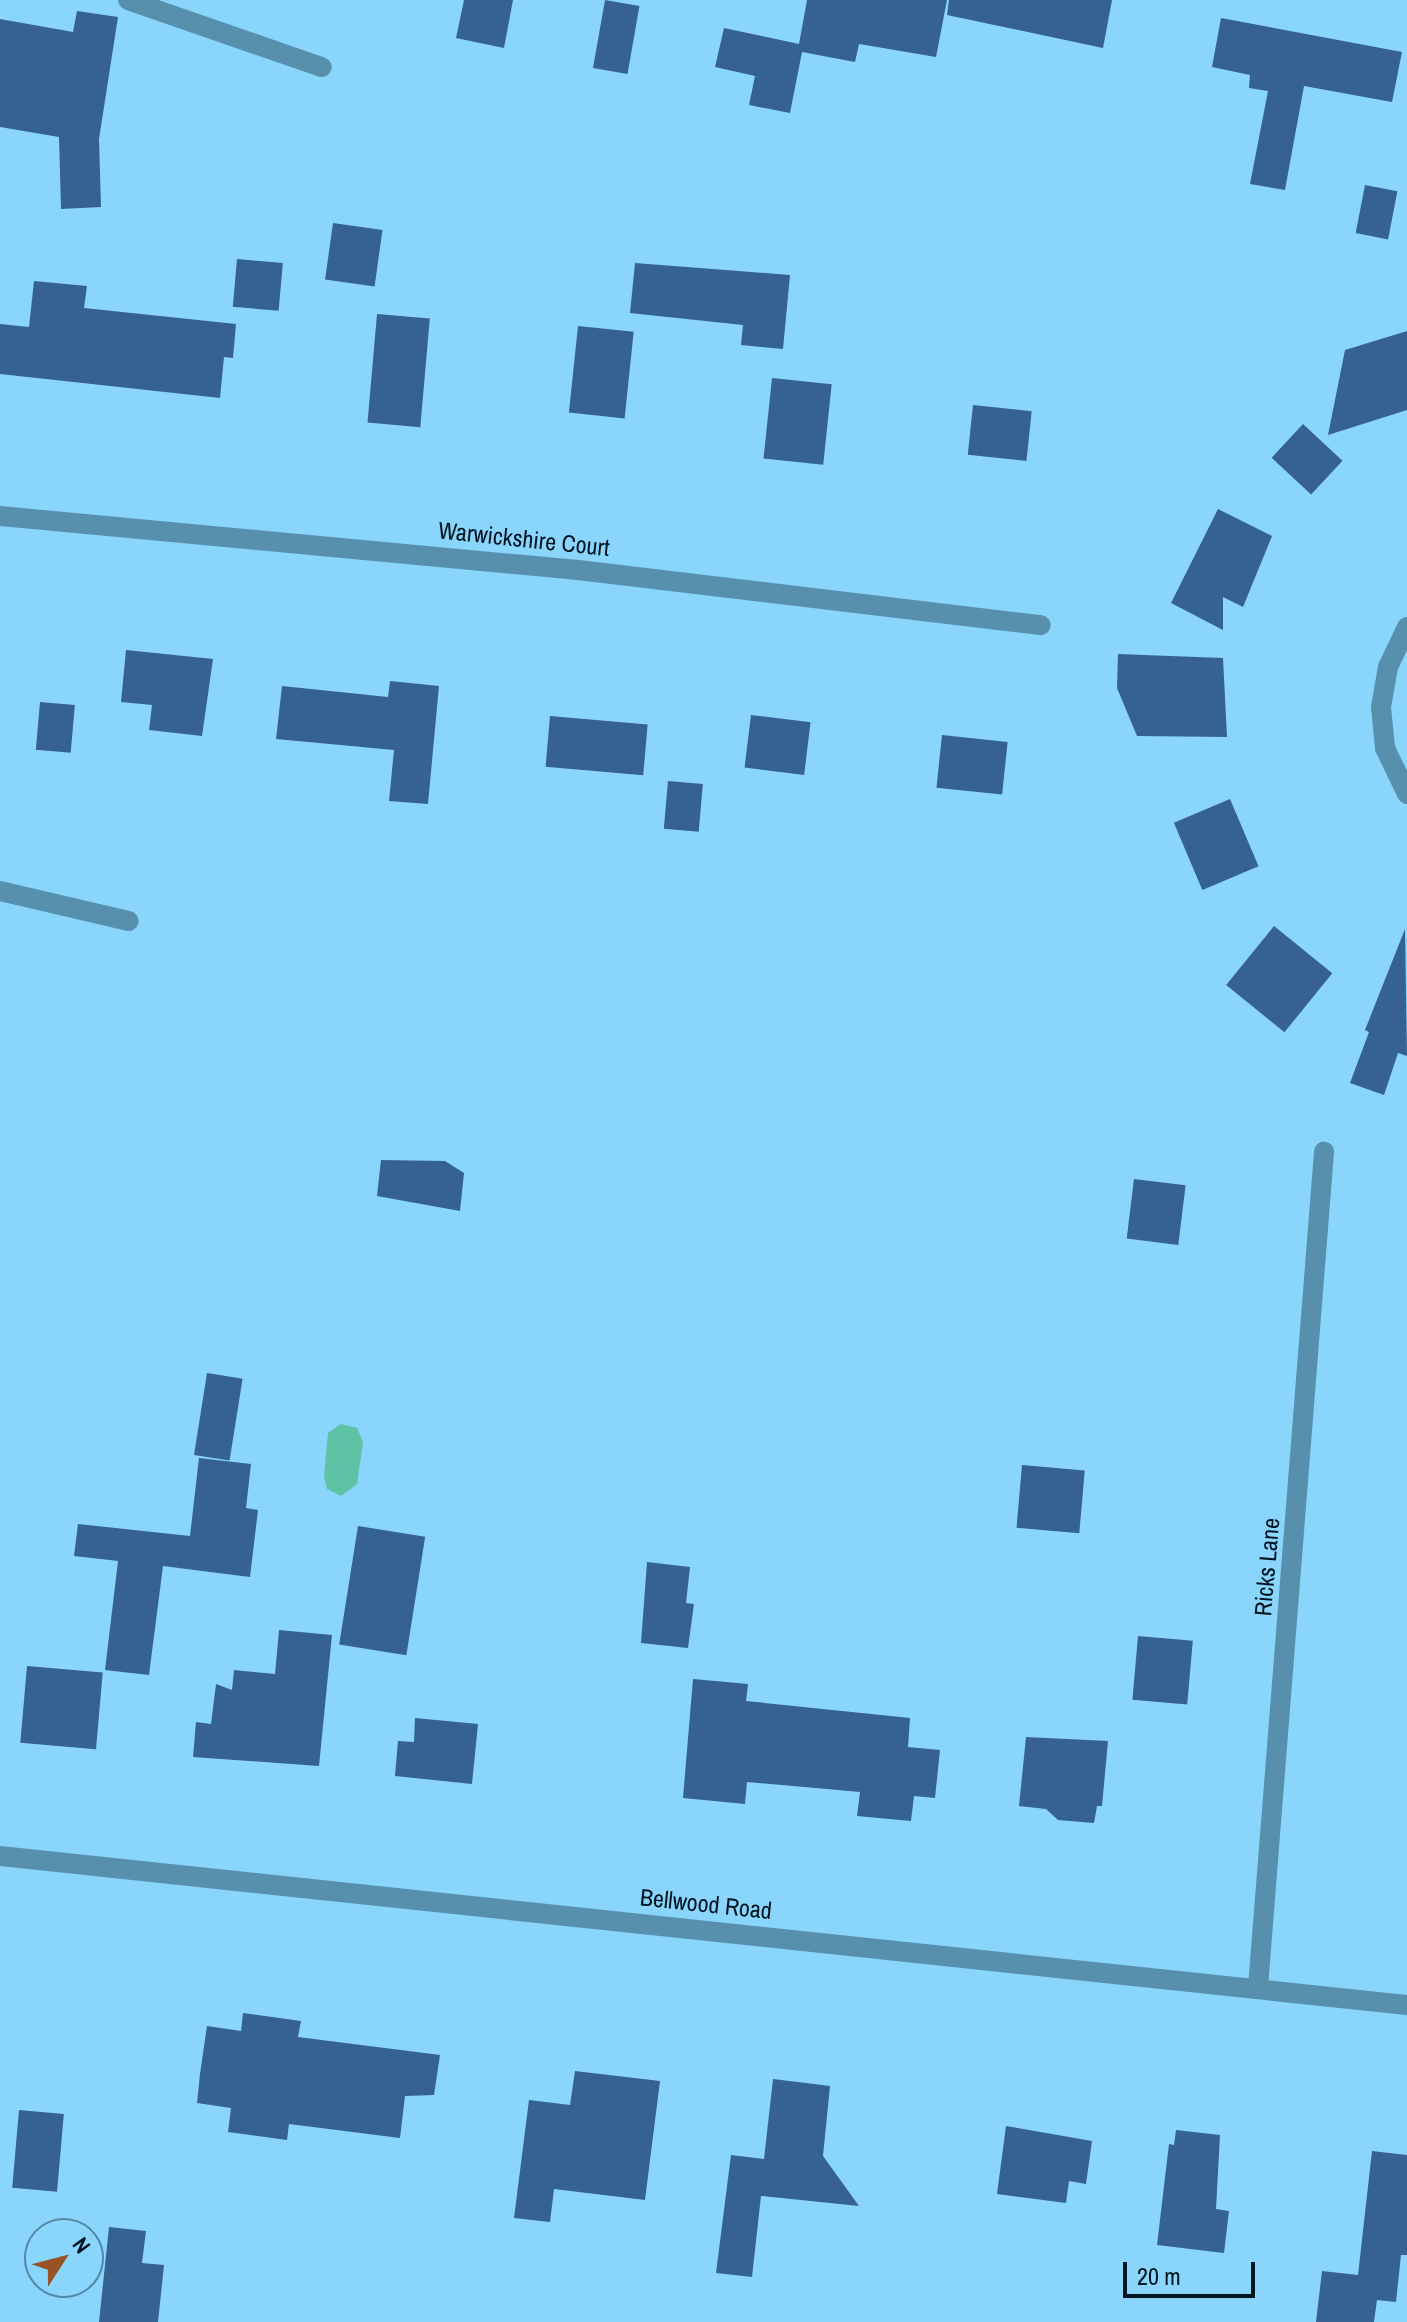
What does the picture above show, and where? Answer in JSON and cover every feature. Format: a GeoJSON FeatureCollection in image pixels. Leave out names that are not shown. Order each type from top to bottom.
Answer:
{"type":"FeatureCollection","features":[{"type":"Feature","properties":{"kind":"street"},"geometry":{"type":"LineString","coordinates":[[128,0],[322,67]]}},
{"type":"Feature","properties":{"kind":"street","name":"Warwickshire Court"},"geometry":{"type":"LineString","coordinates":[[0,516],[578,570],[1041,625]]}},
{"type":"Feature","properties":{"kind":"street"},"geometry":{"type":"LineString","coordinates":[[1407,627],[1388,667],[1381,707],[1385,748],[1407,794]]}},
{"type":"Feature","properties":{"kind":"street"},"geometry":{"type":"LineString","coordinates":[[0,891],[129,921]]}},
{"type":"Feature","properties":{"kind":"street","name":"Ricks Lane"},"geometry":{"type":"LineString","coordinates":[[1258,1987],[1324,1152]]}},
{"type":"Feature","properties":{"kind":"street","name":"Bellwood Road"},"geometry":{"type":"LineString","coordinates":[[0,1856],[1407,2005]]}},
{"type":"Feature","properties":{"kind":"shaded area"},"geometry":{"type":"Polygon","coordinates":[[[341,1424],[357,1428],[363,1442],[357,1484],[341,1496],[327,1489],[324,1476],[328,1433],[341,1424]]]}},
{"type":"Feature","properties":{"kind":"building"},"geometry":{"type":"Polygon","coordinates":[[[464,0],[513,0],[504,48],[456,38],[464,0]]]}},
{"type":"Feature","properties":{"kind":"building"},"geometry":{"type":"Polygon","coordinates":[[[605,0],[639,6],[627,74],[593,68],[605,0]]]}},
{"type":"Feature","properties":{"kind":"building"},"geometry":{"type":"Polygon","coordinates":[[[807,0],[947,0],[936,57],[859,44],[855,62],[802,52],[790,113],[749,105],[755,76],[715,67],[724,28],[799,44],[807,0]]]}},
{"type":"Feature","properties":{"kind":"building"},"geometry":{"type":"Polygon","coordinates":[[[949,0],[1112,0],[1103,48],[947,15],[949,0]]]}},
{"type":"Feature","properties":{"kind":"building"},"geometry":{"type":"Polygon","coordinates":[[[77,11],[118,17],[99,139],[101,207],[61,209],[59,137],[0,127],[0,19],[73,32],[77,11]]]}},
{"type":"Feature","properties":{"kind":"building"},"geometry":{"type":"Polygon","coordinates":[[[1221,18],[1402,52],[1392,102],[1304,86],[1285,190],[1250,184],[1268,91],[1249,88],[1250,75],[1212,67],[1221,18]]]}},
{"type":"Feature","properties":{"kind":"building"},"geometry":{"type":"Polygon","coordinates":[[[1365,185],[1397,191],[1388,239],[1356,233],[1365,185]]]}},
{"type":"Feature","properties":{"kind":"building"},"geometry":{"type":"Polygon","coordinates":[[[333,223],[383,230],[375,286],[325,279],[333,223]]]}},
{"type":"Feature","properties":{"kind":"building"},"geometry":{"type":"Polygon","coordinates":[[[237,259],[283,263],[279,311],[233,307],[237,259]]]}},
{"type":"Feature","properties":{"kind":"building"},"geometry":{"type":"Polygon","coordinates":[[[635,263],[790,275],[783,349],[741,345],[743,325],[630,313],[635,263]]]}},
{"type":"Feature","properties":{"kind":"building"},"geometry":{"type":"Polygon","coordinates":[[[34,281],[87,286],[84,308],[236,324],[233,358],[224,357],[220,398],[0,374],[0,324],[29,327],[34,281]]]}},
{"type":"Feature","properties":{"kind":"building"},"geometry":{"type":"Polygon","coordinates":[[[377,314],[430,319],[420,427],[368,423],[377,314]]]}},
{"type":"Feature","properties":{"kind":"building"},"geometry":{"type":"Polygon","coordinates":[[[578,326],[634,332],[625,418],[569,413],[578,326]]]}},
{"type":"Feature","properties":{"kind":"building"},"geometry":{"type":"Polygon","coordinates":[[[1407,331],[1407,410],[1328,435],[1345,350],[1407,331]]]}},
{"type":"Feature","properties":{"kind":"building"},"geometry":{"type":"Polygon","coordinates":[[[772,378],[832,384],[823,465],[764,459],[772,378]]]}},
{"type":"Feature","properties":{"kind":"building"},"geometry":{"type":"Polygon","coordinates":[[[973,405],[1032,411],[1026,461],[968,455],[973,405]]]}},
{"type":"Feature","properties":{"kind":"building"},"geometry":{"type":"Polygon","coordinates":[[[1303,424],[1342,461],[1311,494],[1272,458],[1303,424]]]}},
{"type":"Feature","properties":{"kind":"building"},"geometry":{"type":"Polygon","coordinates":[[[1218,509],[1272,536],[1243,607],[1223,597],[1223,630],[1171,603],[1218,509]]]}},
{"type":"Feature","properties":{"kind":"building"},"geometry":{"type":"Polygon","coordinates":[[[126,650],[213,659],[202,736],[149,730],[152,705],[121,702],[126,650]]]}},
{"type":"Feature","properties":{"kind":"building"},"geometry":{"type":"Polygon","coordinates":[[[1118,654],[1223,658],[1227,737],[1137,736],[1117,688],[1118,654]]]}},
{"type":"Feature","properties":{"kind":"building"},"geometry":{"type":"Polygon","coordinates":[[[390,681],[439,686],[428,804],[389,801],[394,750],[276,739],[282,686],[388,697],[390,681]]]}},
{"type":"Feature","properties":{"kind":"building"},"geometry":{"type":"Polygon","coordinates":[[[40,702],[75,705],[71,753],[36,750],[40,702]]]}},
{"type":"Feature","properties":{"kind":"building"},"geometry":{"type":"Polygon","coordinates":[[[751,715],[811,722],[804,775],[745,768],[751,715]]]}},
{"type":"Feature","properties":{"kind":"building"},"geometry":{"type":"Polygon","coordinates":[[[550,716],[648,725],[643,775],[546,767],[550,716]]]}},
{"type":"Feature","properties":{"kind":"building"},"geometry":{"type":"Polygon","coordinates":[[[942,735],[1008,742],[1002,795],[936,788],[942,735]]]}},
{"type":"Feature","properties":{"kind":"building"},"geometry":{"type":"Polygon","coordinates":[[[668,781],[703,784],[699,832],[664,829],[668,781]]]}},
{"type":"Feature","properties":{"kind":"building"},"geometry":{"type":"Polygon","coordinates":[[[1230,799],[1259,866],[1202,890],[1174,823],[1230,799]]]}},
{"type":"Feature","properties":{"kind":"building"},"geometry":{"type":"Polygon","coordinates":[[[1274,926],[1332,973],[1284,1032],[1226,985],[1274,926]]]}},
{"type":"Feature","properties":{"kind":"building"},"geometry":{"type":"Polygon","coordinates":[[[1405,929],[1407,1056],[1398,1053],[1384,1095],[1350,1083],[1369,1032],[1365,1030],[1405,929]]]}},
{"type":"Feature","properties":{"kind":"building"},"geometry":{"type":"Polygon","coordinates":[[[381,1160],[445,1161],[464,1173],[460,1211],[377,1196],[381,1160]]]}},
{"type":"Feature","properties":{"kind":"building"},"geometry":{"type":"Polygon","coordinates":[[[1134,1179],[1186,1185],[1178,1245],[1127,1239],[1134,1179]]]}},
{"type":"Feature","properties":{"kind":"building"},"geometry":{"type":"Polygon","coordinates":[[[207,1373],[243,1379],[230,1461],[194,1455],[207,1373]]]}},
{"type":"Feature","properties":{"kind":"building"},"geometry":{"type":"Polygon","coordinates":[[[199,1458],[251,1464],[246,1508],[258,1510],[250,1577],[163,1566],[149,1675],[105,1670],[118,1561],[74,1556],[78,1524],[190,1536],[199,1458]]]}},
{"type":"Feature","properties":{"kind":"building"},"geometry":{"type":"Polygon","coordinates":[[[1022,1465],[1085,1470],[1079,1533],[1017,1528],[1022,1465]]]}},
{"type":"Feature","properties":{"kind":"building"},"geometry":{"type":"Polygon","coordinates":[[[358,1526],[425,1537],[406,1655],[339,1645],[358,1526]]]}},
{"type":"Feature","properties":{"kind":"building"},"geometry":{"type":"Polygon","coordinates":[[[647,1562],[690,1567],[686,1603],[694,1604],[688,1648],[641,1643],[647,1562]]]}},
{"type":"Feature","properties":{"kind":"building"},"geometry":{"type":"Polygon","coordinates":[[[279,1630],[332,1635],[319,1766],[193,1757],[196,1722],[211,1724],[216,1684],[232,1690],[234,1670],[275,1674],[279,1630]]]}},
{"type":"Feature","properties":{"kind":"building"},"geometry":{"type":"Polygon","coordinates":[[[1138,1636],[1193,1641],[1187,1705],[1132,1700],[1138,1636]]]}},
{"type":"Feature","properties":{"kind":"building"},"geometry":{"type":"Polygon","coordinates":[[[27,1666],[103,1673],[96,1749],[20,1743],[27,1666]]]}},
{"type":"Feature","properties":{"kind":"building"},"geometry":{"type":"Polygon","coordinates":[[[693,1679],[748,1684],[746,1701],[910,1718],[908,1747],[940,1750],[935,1798],[914,1796],[911,1821],[857,1816],[860,1792],[747,1782],[745,1804],[683,1798],[693,1679]]]}},
{"type":"Feature","properties":{"kind":"building"},"geometry":{"type":"Polygon","coordinates":[[[415,1718],[478,1724],[472,1784],[395,1776],[398,1741],[414,1742],[415,1718]]]}},
{"type":"Feature","properties":{"kind":"building"},"geometry":{"type":"Polygon","coordinates":[[[1026,1737],[1108,1741],[1102,1806],[1097,1806],[1094,1823],[1058,1820],[1046,1809],[1019,1806],[1026,1737]]]}},
{"type":"Feature","properties":{"kind":"building"},"geometry":{"type":"Polygon","coordinates":[[[243,2013],[301,2021],[298,2037],[440,2055],[434,2095],[405,2096],[400,2138],[289,2124],[287,2140],[228,2132],[231,2108],[197,2103],[200,2074],[207,2026],[241,2031],[243,2013]]]}},
{"type":"Feature","properties":{"kind":"building"},"geometry":{"type":"Polygon","coordinates":[[[575,2071],[660,2081],[645,2200],[554,2189],[550,2222],[514,2218],[529,2100],[570,2105],[575,2071]]]}},
{"type":"Feature","properties":{"kind":"building"},"geometry":{"type":"Polygon","coordinates":[[[773,2079],[830,2086],[823,2156],[859,2206],[761,2196],[752,2277],[716,2273],[731,2155],[764,2159],[773,2079]]]}},
{"type":"Feature","properties":{"kind":"building"},"geometry":{"type":"Polygon","coordinates":[[[19,2110],[64,2114],[57,2192],[12,2188],[19,2110]]]}},
{"type":"Feature","properties":{"kind":"building"},"geometry":{"type":"Polygon","coordinates":[[[1006,2126],[1092,2141],[1086,2184],[1069,2181],[1066,2203],[997,2194],[1006,2126]]]}},
{"type":"Feature","properties":{"kind":"building"},"geometry":{"type":"Polygon","coordinates":[[[1176,2130],[1220,2135],[1216,2209],[1229,2211],[1224,2253],[1157,2245],[1169,2144],[1174,2145],[1176,2130]]]}},
{"type":"Feature","properties":{"kind":"building"},"geometry":{"type":"Polygon","coordinates":[[[1372,2151],[1407,2155],[1407,2255],[1401,2255],[1396,2302],[1377,2300],[1374,2322],[1316,2322],[1322,2271],[1358,2275],[1372,2151]]]}},
{"type":"Feature","properties":{"kind":"building"},"geometry":{"type":"Polygon","coordinates":[[[109,2227],[146,2231],[142,2263],[164,2265],[158,2322],[99,2322],[102,2298],[104,2298],[109,2227]]]}}]}
